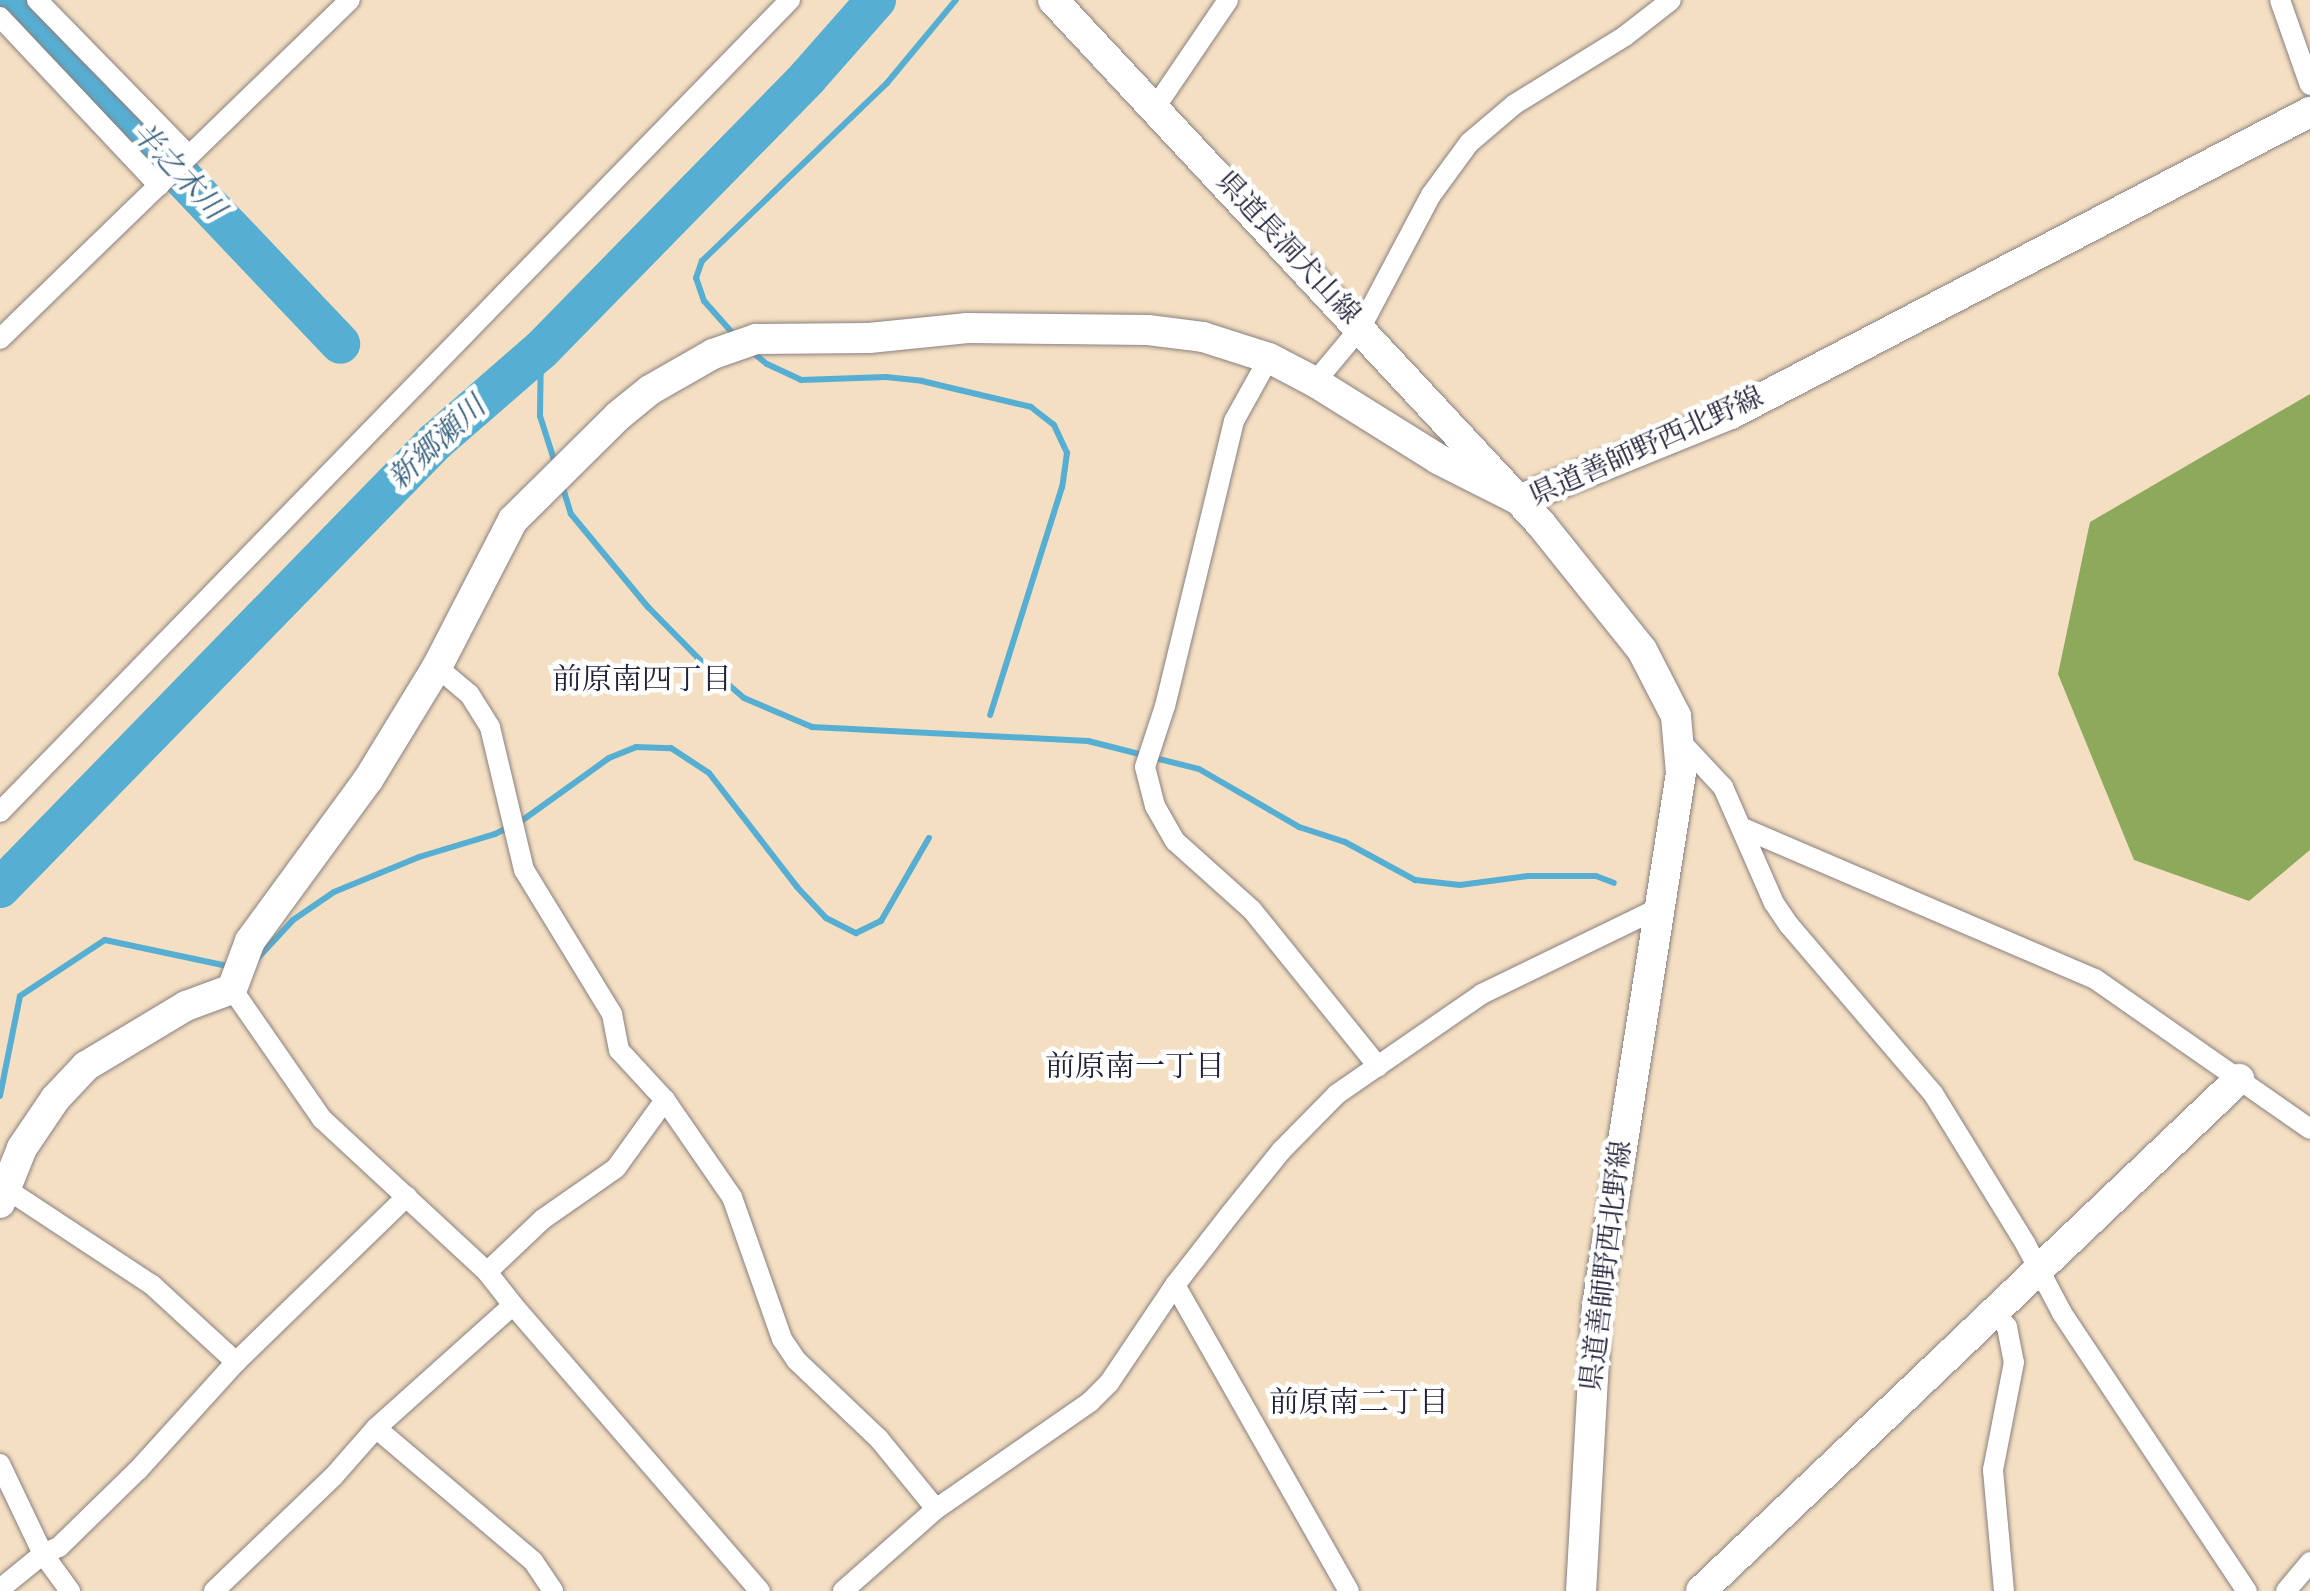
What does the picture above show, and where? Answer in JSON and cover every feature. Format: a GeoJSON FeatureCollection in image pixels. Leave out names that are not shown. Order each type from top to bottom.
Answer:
{"type":"FeatureCollection","features":[{"type":"Feature","properties":{"kind":"main road","name":"県道長洞犬山線"},"geometry":{"type":"LineString","coordinates":[[1054,0],[1519,500]]}},
{"type":"Feature","properties":{"kind":"main road","name":"県道善師野西北野線"},"geometry":{"type":"LineString","coordinates":[[1582,1591],[1597,1306],[1681,774],[1681,742],[1670,702],[1642,650],[1519,500],[1766,397],[2310,112]]}},
{"type":"Feature","properties":{"kind":"main road"},"geometry":{"type":"LineString","coordinates":[[4,1196],[22,1148],[54,1099],[86,1066],[186,1006],[232,990],[250,941],[368,780],[437,667],[513,520],[539,490],[650,390],[746,342],[870,338],[968,328],[1148,330],[1203,337],[1269,358],[1438,459],[1519,500]]}},
{"type":"Feature","properties":{"kind":"main road"},"geometry":{"type":"LineString","coordinates":[[1701,1591],[2239,1080]]}},
{"type":"Feature","properties":{"kind":"street"},"geometry":{"type":"LineString","coordinates":[[38,0],[188,155]]}},
{"type":"Feature","properties":{"kind":"street"},"geometry":{"type":"LineString","coordinates":[[0,339],[350,0]]}},
{"type":"Feature","properties":{"kind":"street"},"geometry":{"type":"LineString","coordinates":[[0,812],[790,0]]}},
{"type":"Feature","properties":{"kind":"street"},"geometry":{"type":"LineString","coordinates":[[1154,109],[1228,0]]}},
{"type":"Feature","properties":{"kind":"street"},"geometry":{"type":"LineString","coordinates":[[1315,382],[1362,327],[1432,195],[1469,143],[1515,104],[1624,36],[1671,0]]}},
{"type":"Feature","properties":{"kind":"street"},"geometry":{"type":"LineString","coordinates":[[2280,0],[2310,86]]}},
{"type":"Feature","properties":{"kind":"street"},"geometry":{"type":"LineString","coordinates":[[0,17],[159,186]]}},
{"type":"Feature","properties":{"kind":"street"},"geometry":{"type":"LineString","coordinates":[[1269,358],[1234,421],[1146,767],[1155,806],[1175,841],[1252,910],[1378,1066]]}},
{"type":"Feature","properties":{"kind":"street"},"geometry":{"type":"LineString","coordinates":[[437,667],[469,694],[490,726],[524,870],[612,1014],[618,1050],[665,1100],[732,1197],[782,1339],[796,1360],[878,1439],[936,1509]]}},
{"type":"Feature","properties":{"kind":"street"},"geometry":{"type":"LineString","coordinates":[[1681,742],[1723,787],[1745,829],[1774,904],[1820,965],[1934,1095],[2098,1369],[2248,1591]]}},
{"type":"Feature","properties":{"kind":"street"},"geometry":{"type":"LineString","coordinates":[[1745,829],[2095,979],[2310,1128]]}},
{"type":"Feature","properties":{"kind":"street"},"geometry":{"type":"LineString","coordinates":[[843,1591],[936,1509],[1090,1402],[1109,1383],[1175,1285],[1309,1119],[1482,994],[1660,902]]}},
{"type":"Feature","properties":{"kind":"street"},"geometry":{"type":"LineString","coordinates":[[232,990],[322,1119],[487,1272],[760,1591]]}},
{"type":"Feature","properties":{"kind":"street"},"geometry":{"type":"LineString","coordinates":[[487,1272],[543,1219],[616,1168],[665,1100]]}},
{"type":"Feature","properties":{"kind":"street"},"geometry":{"type":"LineString","coordinates":[[4,1196],[152,1285],[236,1362]]}},
{"type":"Feature","properties":{"kind":"street"},"geometry":{"type":"LineString","coordinates":[[0,1589],[42,1554],[58,1548],[138,1470],[236,1362],[407,1196]]}},
{"type":"Feature","properties":{"kind":"street"},"geometry":{"type":"LineString","coordinates":[[1175,1285],[1349,1591]]}},
{"type":"Feature","properties":{"kind":"street"},"geometry":{"type":"LineString","coordinates":[[214,1591],[333,1477],[376,1428],[513,1305]]}},
{"type":"Feature","properties":{"kind":"street"},"geometry":{"type":"LineString","coordinates":[[1995,1313],[2007,1327],[2014,1362],[1993,1470],[2004,1591]]}},
{"type":"Feature","properties":{"kind":"street"},"geometry":{"type":"LineString","coordinates":[[376,1428],[534,1561],[553,1591]]}},
{"type":"Feature","properties":{"kind":"street"},"geometry":{"type":"LineString","coordinates":[[0,1464],[42,1554],[70,1591]]}},
{"type":"Feature","properties":{"kind":"street"},"geometry":{"type":"LineString","coordinates":[[2286,1591],[2310,1562]]}},
{"type":"Feature","properties":{"kind":"green space"},"geometry":{"type":"Polygon","coordinates":[[[2310,394],[2310,850],[2249,901],[2134,860],[2058,674],[2090,522],[2310,394]]]}},
{"type":"Feature","properties":{"kind":"waterway","name":"半之木川"},"geometry":{"type":"LineString","coordinates":[[14,0],[340,344]]}},
{"type":"Feature","properties":{"kind":"waterway","name":"新郷瀬川"},"geometry":{"type":"LineString","coordinates":[[0,888],[435,442],[541,350],[808,77],[876,0]]}},
{"type":"Feature","properties":{"kind":"waterway"},"geometry":{"type":"LineString","coordinates":[[736,337],[704,301],[696,278],[702,261],[887,83],[956,0]]}},
{"type":"Feature","properties":{"kind":"waterway"},"geometry":{"type":"LineString","coordinates":[[541,350],[540,416],[555,463]]}},
{"type":"Feature","properties":{"kind":"waterway"},"geometry":{"type":"LineString","coordinates":[[752,352],[801,380],[886,377],[922,381],[1031,407],[1054,425],[1067,453],[1062,487],[990,715]]}},
{"type":"Feature","properties":{"kind":"waterway"},"geometry":{"type":"LineString","coordinates":[[562,485],[571,514],[648,607],[702,662],[744,698],[812,727],[1088,741],[1199,769],[1299,827],[1345,842],[1415,880],[1460,885],[1528,876],[1596,876],[1614,883]]}},
{"type":"Feature","properties":{"kind":"waterway"},"geometry":{"type":"LineString","coordinates":[[256,960],[293,920],[334,892],[520,822],[609,758],[636,747],[671,748],[709,773],[797,887],[826,918],[856,933],[881,921],[929,838]]}},
{"type":"Feature","properties":{"kind":"waterway"},"geometry":{"type":"LineString","coordinates":[[0,1096],[20,996],[105,940],[232,967]]}},
{"type":"Feature","properties":{"kind":"district","name":"前原南四丁目"},"geometry":{"type":"Point","coordinates":[642,681]}},
{"type":"Feature","properties":{"kind":"district","name":"前原南一丁目"},"geometry":{"type":"Point","coordinates":[1135,1068]}},
{"type":"Feature","properties":{"kind":"district","name":"前原南二丁目"},"geometry":{"type":"Point","coordinates":[1359,1404]}}]}
